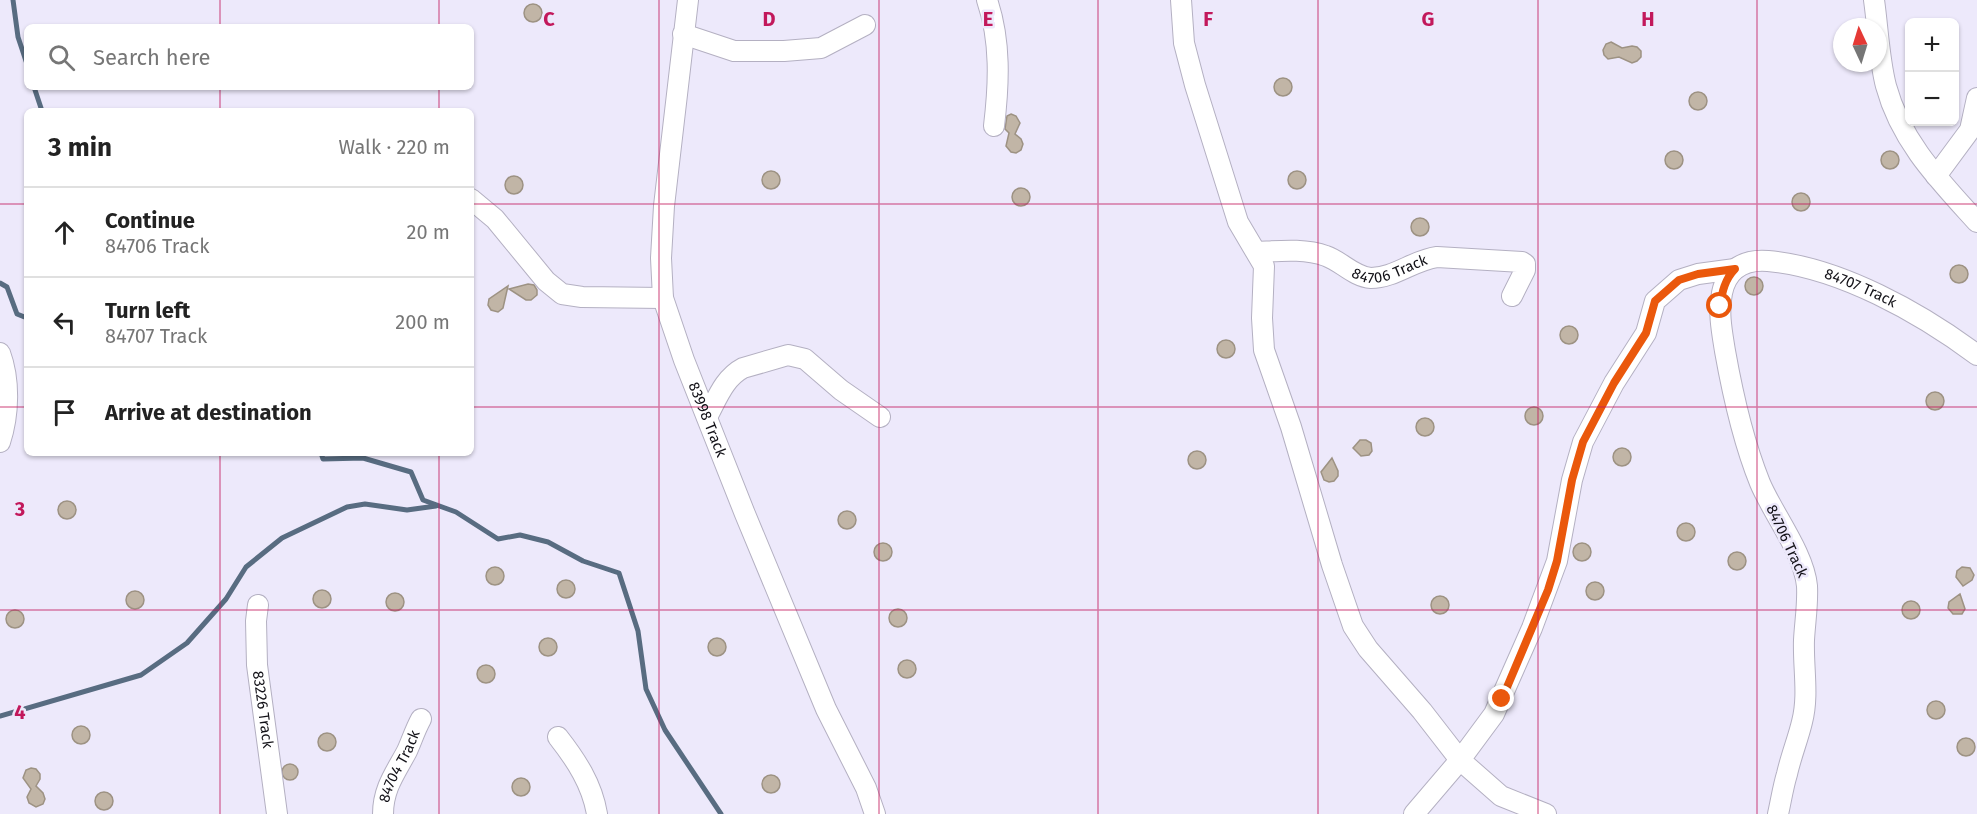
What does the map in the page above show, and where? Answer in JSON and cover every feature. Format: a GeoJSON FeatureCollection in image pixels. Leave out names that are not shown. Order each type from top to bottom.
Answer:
{"type":"FeatureCollection","features":[{"type":"Feature","properties":{"kind":"street"},"geometry":{"type":"LineString","coordinates":[[987,0],[994,32],[998,70],[994,126]]}},
{"type":"Feature","properties":{"kind":"street"},"geometry":{"type":"LineString","coordinates":[[1182,0],[1184,43],[1195,85],[1238,222],[1264,266],[1262,337],[1264,350],[1291,427],[1332,565],[1353,626],[1368,649],[1422,711],[1460,760],[1501,796],[1546,814]]}},
{"type":"Feature","properties":{"kind":"street"},"geometry":{"type":"LineString","coordinates":[[1874,0],[1886,85],[1892,104],[1910,142],[1936,176],[1977,222]]}},
{"type":"Feature","properties":{"kind":"street","name":"83998 Track"},"geometry":{"type":"LineString","coordinates":[[684,2],[664,206],[661,258],[663,298],[684,360],[826,709],[866,788],[875,814]]}},
{"type":"Feature","properties":{"kind":"street"},"geometry":{"type":"LineString","coordinates":[[682,34],[734,51],[784,51],[821,48],[865,25]]}},
{"type":"Feature","properties":{"kind":"street"},"geometry":{"type":"LineString","coordinates":[[1936,176],[1970,130],[1977,98]]}},
{"type":"Feature","properties":{"kind":"street"},"geometry":{"type":"LineString","coordinates":[[474,202],[495,219],[546,281],[562,294],[582,297],[663,298]]}},
{"type":"Feature","properties":{"kind":"street","name":"84706 Track"},"geometry":{"type":"LineString","coordinates":[[1257,252],[1295,250],[1313,253],[1326,256],[1358,274],[1373,278],[1428,258],[1437,257],[1522,262],[1525,264],[1525,270],[1512,296]]}},
{"type":"Feature","properties":{"kind":"street","name":"84707 Track"},"geometry":{"type":"LineString","coordinates":[[1414,814],[1460,760],[1494,714],[1502,699],[1548,590],[1557,561],[1572,480],[1583,442],[1614,383],[1646,333],[1655,301],[1679,280],[1698,274],[1733,271],[1742,264],[1755,260],[1785,262],[1815,269],[1849,281],[1890,301],[1977,355]]}},
{"type":"Feature","properties":{"kind":"street","name":"84706 Track"},"geometry":{"type":"LineString","coordinates":[[1733,271],[1722,290],[1720,306],[1731,387],[1760,484],[1802,568],[1806,584],[1807,609],[1804,641],[1806,698],[1803,721],[1778,814]]}},
{"type":"Feature","properties":{"kind":"street"},"geometry":{"type":"LineString","coordinates":[[0,353],[6,370],[7,385],[0,442]]}},
{"type":"Feature","properties":{"kind":"street"},"geometry":{"type":"LineString","coordinates":[[707,417],[725,384],[735,372],[793,355],[812,363],[842,390],[880,417]]}},
{"type":"Feature","properties":{"kind":"street","name":"83226 Track"},"geometry":{"type":"LineString","coordinates":[[258,604],[257,665],[278,814]]}},
{"type":"Feature","properties":{"kind":"street","name":"84704 Track"},"geometry":{"type":"LineString","coordinates":[[383,814],[385,793],[390,780],[407,751],[420,719]]}},
{"type":"Feature","properties":{"kind":"street"},"geometry":{"type":"LineString","coordinates":[[558,737],[587,780],[595,798],[597,814]]}},
{"type":"Feature","properties":{"kind":"building"},"geometry":{"type":"Polygon","coordinates":[[[533,4],[539,7],[542,13],[539,19],[533,22],[527,19],[524,13],[527,7],[533,4]]]}},
{"type":"Feature","properties":{"kind":"building"},"geometry":{"type":"Polygon","coordinates":[[[1611,42],[1622,48],[1637,47],[1641,51],[1641,57],[1632,63],[1619,57],[1608,59],[1603,50],[1606,44],[1611,42]]]}},
{"type":"Feature","properties":{"kind":"building"},"geometry":{"type":"Polygon","coordinates":[[[1283,78],[1289,81],[1292,87],[1289,93],[1283,96],[1277,93],[1274,87],[1277,81],[1283,78]]]}},
{"type":"Feature","properties":{"kind":"building"},"geometry":{"type":"Polygon","coordinates":[[[1698,92],[1704,95],[1707,101],[1704,107],[1698,110],[1692,107],[1689,101],[1692,95],[1698,92]]]}},
{"type":"Feature","properties":{"kind":"building"},"geometry":{"type":"Polygon","coordinates":[[[1011,114],[1016,116],[1020,123],[1015,134],[1023,144],[1021,150],[1016,153],[1011,152],[1006,146],[1009,133],[1005,129],[1007,116],[1011,114]]]}},
{"type":"Feature","properties":{"kind":"building"},"geometry":{"type":"Polygon","coordinates":[[[1674,151],[1680,154],[1683,160],[1680,166],[1674,169],[1668,166],[1665,160],[1668,154],[1674,151]]]}},
{"type":"Feature","properties":{"kind":"building"},"geometry":{"type":"Polygon","coordinates":[[[1890,151],[1896,154],[1899,160],[1896,166],[1890,169],[1884,166],[1881,160],[1884,154],[1890,151]]]}},
{"type":"Feature","properties":{"kind":"building"},"geometry":{"type":"Polygon","coordinates":[[[771,171],[777,174],[780,180],[777,186],[771,189],[765,186],[762,180],[765,174],[771,171]]]}},
{"type":"Feature","properties":{"kind":"building"},"geometry":{"type":"Polygon","coordinates":[[[1297,171],[1303,174],[1306,180],[1303,186],[1297,189],[1291,186],[1288,180],[1291,174],[1297,171]]]}},
{"type":"Feature","properties":{"kind":"building"},"geometry":{"type":"Polygon","coordinates":[[[514,176],[520,179],[523,185],[520,191],[514,194],[508,191],[505,185],[508,179],[514,176]]]}},
{"type":"Feature","properties":{"kind":"building"},"geometry":{"type":"Polygon","coordinates":[[[1021,188],[1027,191],[1030,197],[1027,203],[1021,206],[1015,203],[1012,197],[1015,191],[1021,188]]]}},
{"type":"Feature","properties":{"kind":"building"},"geometry":{"type":"Polygon","coordinates":[[[1801,193],[1807,196],[1810,202],[1807,208],[1801,211],[1795,208],[1792,202],[1795,196],[1801,193]]]}},
{"type":"Feature","properties":{"kind":"building"},"geometry":{"type":"Polygon","coordinates":[[[1420,218],[1426,221],[1429,227],[1426,233],[1420,236],[1414,233],[1411,227],[1414,221],[1420,218]]]}},
{"type":"Feature","properties":{"kind":"building"},"geometry":{"type":"Polygon","coordinates":[[[1959,265],[1965,268],[1968,274],[1965,280],[1959,283],[1953,280],[1950,274],[1953,268],[1959,265]]]}},
{"type":"Feature","properties":{"kind":"building"},"geometry":{"type":"Polygon","coordinates":[[[1754,277],[1760,280],[1763,286],[1760,292],[1754,295],[1748,292],[1745,286],[1748,280],[1754,277]]]}},
{"type":"Feature","properties":{"kind":"building"},"geometry":{"type":"Polygon","coordinates":[[[528,284],[534,285],[537,290],[537,295],[531,300],[526,300],[509,289],[528,284]]]}},
{"type":"Feature","properties":{"kind":"building"},"geometry":{"type":"Polygon","coordinates":[[[508,286],[503,308],[498,312],[491,310],[488,305],[489,299],[508,286]]]}},
{"type":"Feature","properties":{"kind":"building"},"geometry":{"type":"Polygon","coordinates":[[[1569,326],[1575,329],[1578,335],[1575,341],[1569,344],[1563,341],[1560,335],[1563,329],[1569,326]]]}},
{"type":"Feature","properties":{"kind":"building"},"geometry":{"type":"Polygon","coordinates":[[[1226,340],[1232,343],[1235,349],[1232,355],[1226,358],[1220,355],[1217,349],[1220,343],[1226,340]]]}},
{"type":"Feature","properties":{"kind":"building"},"geometry":{"type":"Polygon","coordinates":[[[1935,392],[1941,395],[1944,401],[1941,407],[1935,410],[1929,407],[1926,401],[1929,395],[1935,392]]]}},
{"type":"Feature","properties":{"kind":"building"},"geometry":{"type":"Polygon","coordinates":[[[1534,407],[1540,410],[1543,416],[1540,422],[1534,425],[1528,422],[1525,416],[1528,410],[1534,407]]]}},
{"type":"Feature","properties":{"kind":"building"},"geometry":{"type":"Polygon","coordinates":[[[1425,418],[1431,421],[1434,427],[1431,433],[1425,436],[1419,433],[1416,427],[1419,421],[1425,418]]]}},
{"type":"Feature","properties":{"kind":"building"},"geometry":{"type":"Polygon","coordinates":[[[1360,440],[1371,443],[1372,451],[1369,455],[1361,456],[1353,448],[1360,440]]]}},
{"type":"Feature","properties":{"kind":"building"},"geometry":{"type":"Polygon","coordinates":[[[1622,448],[1628,451],[1631,457],[1628,463],[1622,466],[1616,463],[1613,457],[1616,451],[1622,448]]]}},
{"type":"Feature","properties":{"kind":"building"},"geometry":{"type":"Polygon","coordinates":[[[1197,451],[1203,454],[1206,460],[1203,466],[1197,469],[1191,466],[1188,460],[1191,454],[1197,451]]]}},
{"type":"Feature","properties":{"kind":"building"},"geometry":{"type":"Polygon","coordinates":[[[1332,458],[1338,476],[1334,481],[1329,482],[1324,480],[1321,472],[1332,458]]]}},
{"type":"Feature","properties":{"kind":"building"},"geometry":{"type":"Polygon","coordinates":[[[67,501],[73,504],[76,510],[73,516],[67,519],[61,516],[58,510],[61,504],[67,501]]]}},
{"type":"Feature","properties":{"kind":"building"},"geometry":{"type":"Polygon","coordinates":[[[847,511],[853,514],[856,520],[853,526],[847,529],[841,526],[838,520],[841,514],[847,511]]]}},
{"type":"Feature","properties":{"kind":"building"},"geometry":{"type":"Polygon","coordinates":[[[1686,523],[1692,526],[1695,532],[1692,538],[1686,541],[1680,538],[1677,532],[1680,526],[1686,523]]]}},
{"type":"Feature","properties":{"kind":"building"},"geometry":{"type":"Polygon","coordinates":[[[883,543],[889,546],[892,552],[889,558],[883,561],[877,558],[874,552],[877,546],[883,543]]]}},
{"type":"Feature","properties":{"kind":"building"},"geometry":{"type":"Polygon","coordinates":[[[1582,543],[1588,546],[1591,552],[1588,558],[1582,561],[1576,558],[1573,552],[1576,546],[1582,543]]]}},
{"type":"Feature","properties":{"kind":"building"},"geometry":{"type":"Polygon","coordinates":[[[1737,552],[1743,555],[1746,561],[1743,567],[1737,570],[1731,567],[1728,561],[1731,555],[1737,552]]]}},
{"type":"Feature","properties":{"kind":"building"},"geometry":{"type":"Polygon","coordinates":[[[495,567],[501,570],[504,576],[501,582],[495,585],[489,582],[486,576],[489,570],[495,567]]]}},
{"type":"Feature","properties":{"kind":"building"},"geometry":{"type":"Polygon","coordinates":[[[1962,567],[1970,568],[1974,575],[1972,580],[1963,586],[1956,577],[1957,571],[1962,567]]]}},
{"type":"Feature","properties":{"kind":"building"},"geometry":{"type":"Polygon","coordinates":[[[566,580],[572,583],[575,589],[572,595],[566,598],[560,595],[557,589],[560,583],[566,580]]]}},
{"type":"Feature","properties":{"kind":"building"},"geometry":{"type":"Polygon","coordinates":[[[1595,582],[1601,585],[1604,591],[1601,597],[1595,600],[1589,597],[1586,591],[1589,585],[1595,582]]]}},
{"type":"Feature","properties":{"kind":"building"},"geometry":{"type":"Polygon","coordinates":[[[322,590],[328,593],[331,599],[328,605],[322,608],[316,605],[313,599],[316,593],[322,590]]]}},
{"type":"Feature","properties":{"kind":"building"},"geometry":{"type":"Polygon","coordinates":[[[135,591],[141,594],[144,600],[141,606],[135,609],[129,606],[126,600],[129,594],[135,591]]]}},
{"type":"Feature","properties":{"kind":"building"},"geometry":{"type":"Polygon","coordinates":[[[395,593],[401,596],[404,602],[401,608],[395,611],[389,608],[386,602],[389,596],[395,593]]]}},
{"type":"Feature","properties":{"kind":"building"},"geometry":{"type":"Polygon","coordinates":[[[1960,594],[1965,609],[1962,614],[1953,614],[1948,608],[1949,602],[1960,594]]]}},
{"type":"Feature","properties":{"kind":"building"},"geometry":{"type":"Polygon","coordinates":[[[1440,596],[1446,599],[1449,605],[1446,611],[1440,614],[1434,611],[1431,605],[1434,599],[1440,596]]]}},
{"type":"Feature","properties":{"kind":"building"},"geometry":{"type":"Polygon","coordinates":[[[1911,601],[1917,604],[1920,610],[1917,616],[1911,619],[1905,616],[1902,610],[1905,604],[1911,601]]]}},
{"type":"Feature","properties":{"kind":"building"},"geometry":{"type":"Polygon","coordinates":[[[898,609],[904,612],[907,618],[904,624],[898,627],[892,624],[889,618],[892,612],[898,609]]]}},
{"type":"Feature","properties":{"kind":"building"},"geometry":{"type":"Polygon","coordinates":[[[15,610],[21,613],[24,619],[21,625],[15,628],[9,625],[6,619],[9,613],[15,610]]]}},
{"type":"Feature","properties":{"kind":"building"},"geometry":{"type":"Polygon","coordinates":[[[548,638],[554,641],[557,647],[554,653],[548,656],[542,653],[539,647],[542,641],[548,638]]]}},
{"type":"Feature","properties":{"kind":"building"},"geometry":{"type":"Polygon","coordinates":[[[717,638],[723,641],[726,647],[723,653],[717,656],[711,653],[708,647],[711,641],[717,638]]]}},
{"type":"Feature","properties":{"kind":"building"},"geometry":{"type":"Polygon","coordinates":[[[907,660],[913,663],[916,669],[913,675],[907,678],[901,675],[898,669],[901,663],[907,660]]]}},
{"type":"Feature","properties":{"kind":"building"},"geometry":{"type":"Polygon","coordinates":[[[486,665],[492,668],[495,674],[492,680],[486,683],[480,680],[477,674],[480,668],[486,665]]]}},
{"type":"Feature","properties":{"kind":"building"},"geometry":{"type":"Polygon","coordinates":[[[1936,701],[1942,704],[1945,710],[1942,716],[1936,719],[1930,716],[1927,710],[1930,704],[1936,701]]]}},
{"type":"Feature","properties":{"kind":"building"},"geometry":{"type":"Polygon","coordinates":[[[81,726],[87,729],[90,735],[87,741],[81,744],[75,741],[72,735],[75,729],[81,726]]]}},
{"type":"Feature","properties":{"kind":"building"},"geometry":{"type":"Polygon","coordinates":[[[327,733],[333,736],[336,742],[333,748],[327,751],[321,748],[318,742],[321,736],[327,733]]]}},
{"type":"Feature","properties":{"kind":"building"},"geometry":{"type":"Polygon","coordinates":[[[1966,738],[1972,741],[1975,747],[1972,753],[1966,756],[1960,753],[1957,747],[1960,741],[1966,738]]]}},
{"type":"Feature","properties":{"kind":"building"},"geometry":{"type":"Polygon","coordinates":[[[290,764],[296,766],[298,772],[296,778],[290,780],[284,778],[282,772],[284,766],[290,764]]]}},
{"type":"Feature","properties":{"kind":"building"},"geometry":{"type":"Polygon","coordinates":[[[36,769],[40,774],[36,786],[45,799],[43,804],[36,807],[29,803],[27,797],[31,789],[23,778],[26,770],[36,769]]]}},
{"type":"Feature","properties":{"kind":"building"},"geometry":{"type":"Polygon","coordinates":[[[771,775],[777,778],[780,784],[777,790],[771,793],[765,790],[762,784],[765,778],[771,775]]]}},
{"type":"Feature","properties":{"kind":"building"},"geometry":{"type":"Polygon","coordinates":[[[521,778],[527,781],[530,787],[527,793],[521,796],[515,793],[512,787],[515,781],[521,778]]]}},
{"type":"Feature","properties":{"kind":"building"},"geometry":{"type":"Polygon","coordinates":[[[104,792],[110,795],[113,801],[110,807],[104,810],[98,807],[95,801],[98,795],[104,792]]]}},
{"type":"Feature","properties":{"kind":"waterway"},"geometry":{"type":"LineString","coordinates":[[13,0],[18,37],[24,55]]}},
{"type":"Feature","properties":{"kind":"waterway"},"geometry":{"type":"LineString","coordinates":[[35,90],[41,108]]}},
{"type":"Feature","properties":{"kind":"waterway"},"geometry":{"type":"LineString","coordinates":[[0,283],[7,287],[17,314],[24,317]]}},
{"type":"Feature","properties":{"kind":"waterway"},"geometry":{"type":"LineString","coordinates":[[322,456],[323,459],[363,458],[411,472],[423,500],[456,512],[498,539],[520,535],[548,542],[583,561],[619,573],[638,631],[646,689],[665,730],[721,814]]}},
{"type":"Feature","properties":{"kind":"waterway"},"geometry":{"type":"LineString","coordinates":[[0,716],[141,675],[187,643],[226,599],[246,567],[282,538],[347,507],[365,504],[407,510],[436,506]]}},
{"type":"Feature","properties":{"kind":"route"},"geometry":{"type":"LineString","coordinates":[[1502,699],[1548,590],[1557,561],[1577,458],[1583,442],[1614,383],[1646,333],[1655,301],[1679,280],[1698,274],[1735,269],[1722,290],[1720,306]]}}]}
